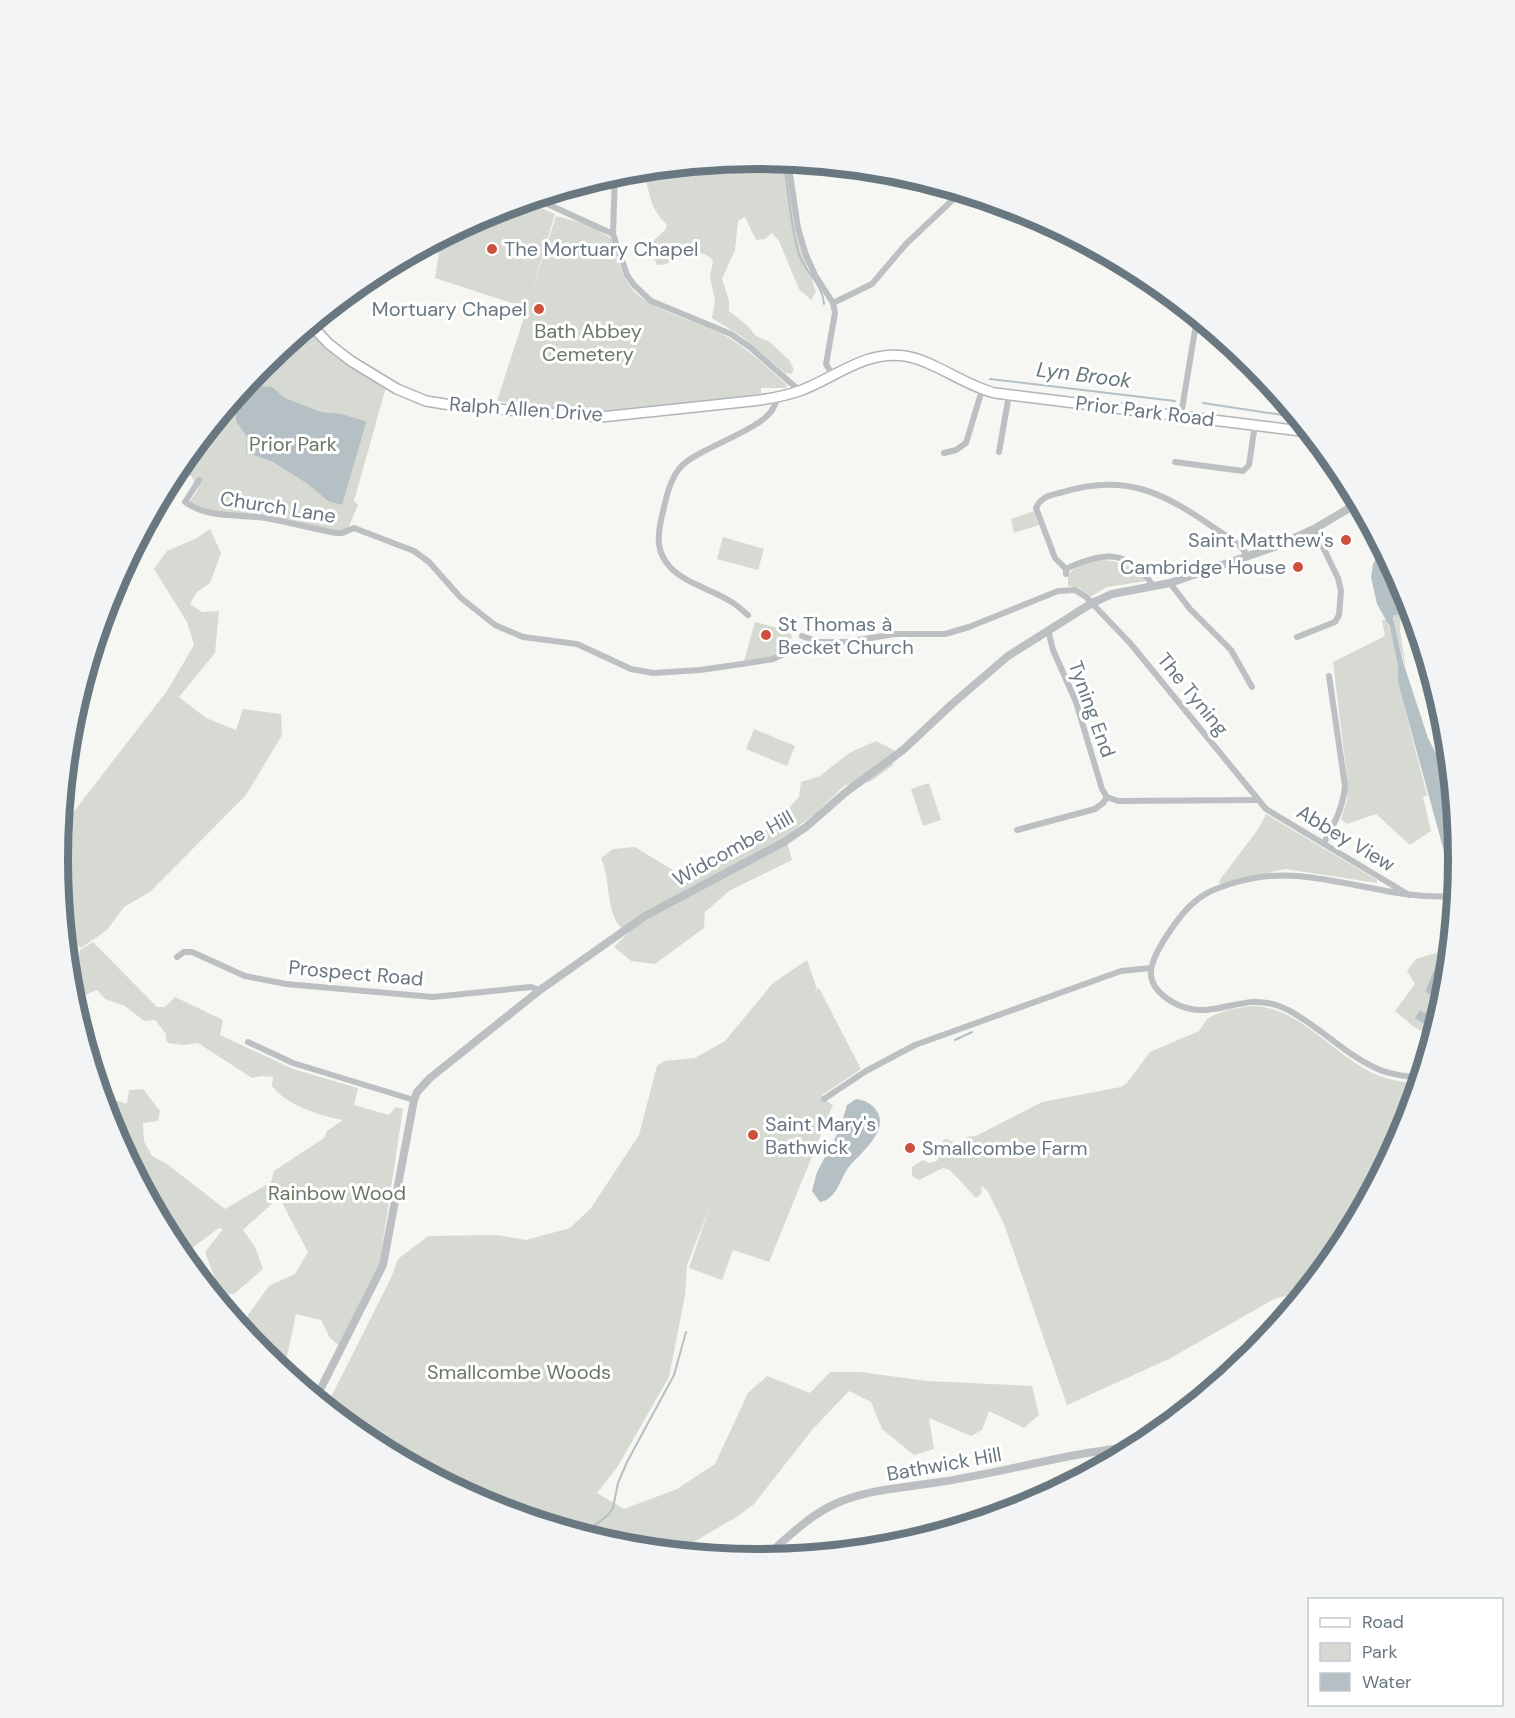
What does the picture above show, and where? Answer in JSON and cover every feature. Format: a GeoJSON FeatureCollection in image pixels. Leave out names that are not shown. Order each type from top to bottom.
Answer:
{"type":"FeatureCollection","features":[{"type":"Feature","properties":{"kind":"main road","name":"Ralph Allen Drive"},"geometry":{"type":"LineString","coordinates":[[315,330],[351,361],[397,388],[426,400],[457,406],[601,417],[776,398],[800,391]]}},
{"type":"Feature","properties":{"kind":"main road","name":"Prior Park Road"},"geometry":{"type":"LineString","coordinates":[[800,391],[865,359],[897,355],[916,358],[982,390],[1298,430]]}},
{"type":"Feature","properties":{"kind":"street"},"geometry":{"type":"LineString","coordinates":[[789,170],[798,228],[806,255],[815,275],[833,303],[835,314],[829,337],[826,364],[833,376]]}},
{"type":"Feature","properties":{"kind":"street"},"geometry":{"type":"LineString","coordinates":[[615,184],[613,234],[627,275],[641,293],[651,301],[731,333],[752,348],[800,391]]}},
{"type":"Feature","properties":{"kind":"street"},"geometry":{"type":"LineString","coordinates":[[833,303],[872,284],[906,244],[954,198]]}},
{"type":"Feature","properties":{"kind":"street"},"geometry":{"type":"LineString","coordinates":[[545,203],[613,234]]}},
{"type":"Feature","properties":{"kind":"street"},"geometry":{"type":"LineString","coordinates":[[1181,415],[1196,326]]}},
{"type":"Feature","properties":{"kind":"street"},"geometry":{"type":"LineString","coordinates":[[944,453],[956,450],[966,443],[982,390]]}},
{"type":"Feature","properties":{"kind":"street"},"geometry":{"type":"LineString","coordinates":[[999,452],[1009,395]]}},
{"type":"Feature","properties":{"kind":"street"},"geometry":{"type":"LineString","coordinates":[[748,615],[731,601],[681,577],[670,567],[658,545],[659,527],[668,492],[679,468],[691,458],[754,426],[772,410],[776,404],[776,398]]}},
{"type":"Feature","properties":{"kind":"street"},"geometry":{"type":"LineString","coordinates":[[1175,462],[1243,471],[1249,465],[1255,424]]}},
{"type":"Feature","properties":{"kind":"street","name":"Church Lane"},"geometry":{"type":"LineString","coordinates":[[199,480],[185,502],[199,510],[213,514],[270,519],[336,533],[354,528],[422,556],[461,598],[495,625],[523,637],[577,644],[631,669],[653,673],[700,670],[773,659],[813,641]]}},
{"type":"Feature","properties":{"kind":"street"},"geometry":{"type":"LineString","coordinates":[[1153,586],[1139,568],[1118,558],[1104,556],[1089,558],[1066,571],[1055,558],[1036,507],[1045,497],[1093,484],[1139,488],[1161,494],[1196,515],[1243,547],[1248,556]]}},
{"type":"Feature","properties":{"kind":"street","name":"Widcombe Hill"},"geometry":{"type":"LineString","coordinates":[[319,1391],[383,1265],[414,1100],[417,1092],[430,1078],[540,990],[645,916],[784,842],[812,822],[846,792],[894,758],[952,704],[1008,657],[1048,630],[1092,603],[1112,594],[1170,583],[1248,556],[1289,541],[1351,507]]}},
{"type":"Feature","properties":{"kind":"street"},"geometry":{"type":"LineString","coordinates":[[1298,637],[1335,622],[1339,615],[1341,591],[1338,578],[1314,529]]}},
{"type":"Feature","properties":{"kind":"street"},"geometry":{"type":"LineString","coordinates":[[1170,583],[1190,609],[1231,650],[1252,687]]}},
{"type":"Feature","properties":{"kind":"street"},"geometry":{"type":"LineString","coordinates":[[802,636],[813,641],[846,642],[895,634],[945,633],[969,627],[1058,591],[1075,590],[1092,603]]}},
{"type":"Feature","properties":{"kind":"street","name":"The Tyning"},"geometry":{"type":"LineString","coordinates":[[1092,603],[1130,643],[1266,809]]}},
{"type":"Feature","properties":{"kind":"street","name":"Tyning End"},"geometry":{"type":"LineString","coordinates":[[1048,630],[1053,650],[1076,702],[1102,789],[1107,797]]}},
{"type":"Feature","properties":{"kind":"street"},"geometry":{"type":"LineString","coordinates":[[1324,843],[1338,817],[1345,786],[1329,676]]}},
{"type":"Feature","properties":{"kind":"street"},"geometry":{"type":"LineString","coordinates":[[1017,830],[1099,807],[1107,797],[1118,801],[1257,800]]}},
{"type":"Feature","properties":{"kind":"street","name":"Abbey View"},"geometry":{"type":"LineString","coordinates":[[1266,809],[1409,895]]}},
{"type":"Feature","properties":{"kind":"street"},"geometry":{"type":"LineString","coordinates":[[1412,1077],[1391,1074],[1364,1062],[1286,1009],[1268,1002],[1254,1001],[1206,1011],[1192,1010],[1177,1004],[1159,992],[1153,983],[1151,968],[1164,942],[1187,908],[1207,894],[1231,884],[1270,876],[1295,875],[1409,895],[1446,897]]}},
{"type":"Feature","properties":{"kind":"street","name":"Prospect Road"},"geometry":{"type":"LineString","coordinates":[[177,957],[184,952],[192,952],[245,976],[286,984],[433,997],[531,987],[540,990]]}},
{"type":"Feature","properties":{"kind":"street"},"geometry":{"type":"LineString","coordinates":[[824,1099],[866,1071],[915,1046],[1121,971],[1151,968]]}},
{"type":"Feature","properties":{"kind":"street"},"geometry":{"type":"LineString","coordinates":[[248,1042],[293,1063],[414,1100]]}},
{"type":"Feature","properties":{"kind":"street","name":"Bathwick Hill"},"geometry":{"type":"LineString","coordinates":[[775,1549],[810,1518],[847,1499],[1114,1449]]}},
{"type":"Feature","properties":{"kind":"green space"},"geometry":{"type":"Polygon","coordinates":[[[712,170],[787,170],[805,259],[816,292],[811,300],[799,289],[779,241],[772,233],[765,239],[756,240],[745,217],[738,221],[735,250],[722,279],[729,300],[729,311],[747,325],[756,336],[770,342],[790,361],[794,370],[791,374],[785,373],[741,336],[712,318],[715,300],[710,277],[713,260],[699,253],[657,265],[652,253],[653,241],[667,225],[653,205],[645,178],[712,170]]]}},
{"type":"Feature","properties":{"kind":"green space","name":"Bath Abbey Cemetery"},"geometry":{"type":"Polygon","coordinates":[[[536,206],[555,214],[530,297],[556,216],[590,225],[613,240],[626,279],[642,298],[729,338],[787,385],[786,388],[761,388],[761,395],[593,412],[497,401],[527,308],[435,278],[440,247],[493,222],[536,206]]]}},
{"type":"Feature","properties":{"kind":"green space","name":"Prior Park"},"geometry":{"type":"Polygon","coordinates":[[[313,332],[336,357],[386,387],[354,501],[358,505],[347,531],[332,530],[270,515],[211,513],[189,503],[198,489],[192,477],[186,473],[239,404],[270,371],[313,332]]]}},
{"type":"Feature","properties":{"kind":"green space"},"geometry":{"type":"Polygon","coordinates":[[[1034,511],[1039,525],[1014,533],[1011,519],[1034,511]]]}},
{"type":"Feature","properties":{"kind":"green space"},"geometry":{"type":"Polygon","coordinates":[[[210,529],[221,553],[210,583],[197,592],[190,604],[202,612],[219,611],[215,653],[179,697],[206,718],[236,730],[243,709],[281,714],[282,735],[246,795],[150,892],[124,907],[107,930],[81,948],[72,940],[69,904],[69,818],[167,691],[194,645],[187,622],[154,569],[167,551],[197,538],[210,529]]]}},
{"type":"Feature","properties":{"kind":"green space"},"geometry":{"type":"Polygon","coordinates":[[[723,537],[764,549],[758,570],[717,559],[723,537]]]}},
{"type":"Feature","properties":{"kind":"green space"},"geometry":{"type":"Polygon","coordinates":[[[1102,560],[1127,565],[1146,581],[1107,587],[1090,597],[1079,588],[1068,586],[1068,574],[1084,564],[1102,560]]]}},
{"type":"Feature","properties":{"kind":"green space"},"geometry":{"type":"Polygon","coordinates":[[[1400,607],[1400,631],[1406,669],[1393,622],[1394,615],[1398,614],[1400,607]]]}},
{"type":"Feature","properties":{"kind":"green space"},"geometry":{"type":"Polygon","coordinates":[[[1386,619],[1396,648],[1400,690],[1427,795],[1423,797],[1431,831],[1410,845],[1376,814],[1347,824],[1341,819],[1347,800],[1347,778],[1333,662],[1385,636],[1382,620],[1386,619]]]}},
{"type":"Feature","properties":{"kind":"green space"},"geometry":{"type":"Polygon","coordinates":[[[755,622],[786,630],[792,636],[788,651],[744,661],[755,622]]]}},
{"type":"Feature","properties":{"kind":"green space"},"geometry":{"type":"Polygon","coordinates":[[[754,729],[795,746],[787,766],[746,749],[754,729]]]}},
{"type":"Feature","properties":{"kind":"green space"},"geometry":{"type":"Polygon","coordinates":[[[876,741],[894,750],[893,765],[870,782],[845,785],[815,814],[801,824],[786,839],[792,860],[729,891],[705,912],[704,928],[655,964],[631,961],[614,947],[628,933],[617,923],[612,911],[606,873],[601,858],[613,849],[635,847],[676,872],[694,870],[738,843],[752,842],[781,817],[799,797],[801,782],[820,776],[849,753],[876,741]]]}},
{"type":"Feature","properties":{"kind":"green space"},"geometry":{"type":"Polygon","coordinates":[[[929,783],[941,820],[923,826],[911,789],[929,783]]]}},
{"type":"Feature","properties":{"kind":"green space"},"geometry":{"type":"Polygon","coordinates":[[[1266,814],[1377,880],[1377,883],[1285,869],[1220,884],[1219,881],[1259,828],[1266,814]]]}},
{"type":"Feature","properties":{"kind":"green space","name":"Rainbow Wood"},"geometry":{"type":"Polygon","coordinates":[[[93,942],[157,1007],[165,1007],[175,997],[223,1020],[220,1035],[293,1069],[358,1088],[354,1105],[389,1115],[396,1107],[403,1109],[379,1267],[341,1347],[330,1338],[321,1320],[296,1314],[286,1362],[247,1322],[248,1315],[269,1286],[295,1274],[308,1252],[279,1197],[243,1230],[255,1247],[263,1269],[234,1294],[222,1294],[218,1288],[205,1252],[223,1229],[219,1228],[189,1249],[160,1204],[139,1164],[109,1095],[112,1099],[127,1104],[129,1090],[143,1089],[160,1111],[158,1121],[143,1123],[144,1141],[152,1156],[167,1164],[225,1209],[271,1182],[274,1171],[324,1138],[327,1131],[343,1120],[295,1104],[272,1086],[273,1077],[252,1078],[198,1043],[183,1045],[168,1043],[166,1034],[155,1020],[144,1021],[125,1006],[105,999],[97,990],[85,995],[83,1002],[76,969],[80,950],[93,942]]]}},
{"type":"Feature","properties":{"kind":"green space"},"geometry":{"type":"Polygon","coordinates":[[[1442,951],[1440,960],[1425,992],[1433,996],[1429,1015],[1420,1010],[1427,1023],[1425,1033],[1414,1027],[1395,1011],[1415,984],[1407,971],[1416,959],[1442,951]]]}},
{"type":"Feature","properties":{"kind":"green space","name":"Smallcombe Woods"},"geometry":{"type":"Polygon","coordinates":[[[807,960],[817,989],[811,995],[819,988],[861,1069],[822,1095],[833,1105],[769,1262],[733,1250],[722,1280],[689,1268],[710,1206],[687,1265],[685,1295],[669,1377],[618,1466],[597,1493],[624,1509],[677,1489],[715,1464],[748,1393],[767,1376],[810,1393],[830,1372],[860,1372],[927,1381],[1032,1386],[1039,1415],[1024,1428],[989,1411],[982,1430],[971,1436],[929,1418],[934,1449],[914,1455],[882,1429],[871,1402],[849,1391],[812,1430],[754,1504],[689,1545],[623,1536],[579,1525],[493,1496],[412,1457],[374,1433],[330,1400],[391,1278],[398,1259],[428,1236],[497,1235],[526,1240],[570,1228],[591,1208],[639,1135],[657,1066],[664,1061],[695,1058],[725,1041],[773,983],[807,960]]]}},
{"type":"Feature","properties":{"kind":"green space"},"geometry":{"type":"Polygon","coordinates":[[[1253,1006],[1283,1013],[1371,1072],[1391,1080],[1410,1083],[1395,1123],[1355,1204],[1331,1242],[1292,1294],[1274,1299],[1169,1359],[1067,1405],[1004,1224],[987,1190],[981,1186],[982,1193],[976,1198],[950,1170],[943,1168],[919,1180],[912,1176],[912,1167],[923,1160],[929,1163],[937,1161],[943,1140],[947,1139],[960,1146],[967,1137],[976,1136],[1042,1102],[1121,1087],[1127,1083],[1150,1052],[1199,1031],[1207,1019],[1231,1009],[1253,1006]]]}},
{"type":"Feature","properties":{"kind":"green space","name":"Rainbow Wood"},"geometry":{"type":"Polygon","coordinates":[[[292,1368],[297,1369],[306,1380],[292,1368]]]}},
{"type":"Feature","properties":{"kind":"water"},"geometry":{"type":"Polygon","coordinates":[[[262,386],[272,387],[285,398],[321,412],[341,414],[365,421],[342,505],[328,501],[308,484],[273,462],[246,452],[247,437],[236,421],[236,414],[243,403],[262,386]]]}},
{"type":"Feature","properties":{"kind":"water"},"geometry":{"type":"Polygon","coordinates":[[[1377,557],[1400,608],[1398,615],[1394,615],[1393,619],[1403,662],[1428,738],[1441,763],[1448,865],[1400,690],[1398,665],[1390,627],[1377,604],[1371,577],[1373,564],[1377,557]]]}},
{"type":"Feature","properties":{"kind":"water"},"geometry":{"type":"Polygon","coordinates":[[[1440,960],[1433,996],[1425,992],[1440,960]]]}},
{"type":"Feature","properties":{"kind":"water"},"geometry":{"type":"Polygon","coordinates":[[[1420,1010],[1429,1015],[1427,1025],[1415,1018],[1420,1010]]]}},
{"type":"Feature","properties":{"kind":"water"},"geometry":{"type":"Polygon","coordinates":[[[856,1099],[867,1102],[876,1110],[880,1118],[880,1125],[872,1141],[848,1168],[834,1193],[820,1202],[812,1191],[817,1172],[840,1129],[847,1105],[856,1099]]]}},
{"type":"Feature","properties":{"kind":"waterway","name":"Lyn Brook"},"geometry":{"type":"LineString","coordinates":[[784,170],[793,231],[799,254],[821,290],[824,304]]}},
{"type":"Feature","properties":{"kind":"waterway","name":"Lyn Brook"},"geometry":{"type":"LineString","coordinates":[[990,379],[1175,401]]}},
{"type":"Feature","properties":{"kind":"waterway","name":"Lyn Brook"},"geometry":{"type":"LineString","coordinates":[[1203,403],[1285,415]]}},
{"type":"Feature","properties":{"kind":"waterway"},"geometry":{"type":"LineString","coordinates":[[955,1040],[972,1032]]}},
{"type":"Feature","properties":{"kind":"waterway"},"geometry":{"type":"LineString","coordinates":[[592,1528],[613,1508],[618,1483],[627,1462],[674,1375],[686,1332]]}},
{"type":"Feature","properties":{"kind":"place","name":"The Mortuary Chapel"},"geometry":{"type":"Point","coordinates":[492,249]}},
{"type":"Feature","properties":{"kind":"place","name":"Mortuary Chapel"},"geometry":{"type":"Point","coordinates":[539,309]}},
{"type":"Feature","properties":{"kind":"place","name":"Saint Matthew's"},"geometry":{"type":"Point","coordinates":[1346,540]}},
{"type":"Feature","properties":{"kind":"place","name":"Cambridge House"},"geometry":{"type":"Point","coordinates":[1298,567]}},
{"type":"Feature","properties":{"kind":"place","name":"St Thomas à Becket Church"},"geometry":{"type":"Point","coordinates":[766,635]}},
{"type":"Feature","properties":{"kind":"place","name":"Saint Mary's Bathwick"},"geometry":{"type":"Point","coordinates":[753,1135]}},
{"type":"Feature","properties":{"kind":"place","name":"Smallcombe Farm"},"geometry":{"type":"Point","coordinates":[910,1148]}}]}
